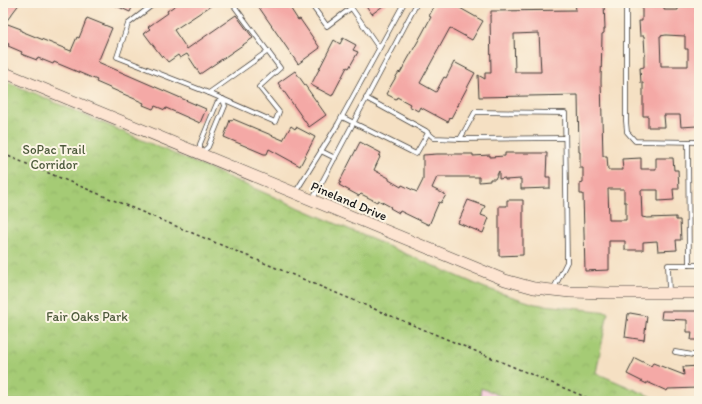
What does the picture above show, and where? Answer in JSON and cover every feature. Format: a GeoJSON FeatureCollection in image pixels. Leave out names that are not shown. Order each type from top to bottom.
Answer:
{"type":"FeatureCollection","features":[{"type":"Feature","properties":{"kind":"street","name":"Pineland Drive"},"geometry":{"type":"LineString","coordinates":[[3,72],[505,280],[534,288],[552,290],[608,293],[699,293]]}},
{"type":"Feature","properties":{"kind":"lane"},"geometry":{"type":"LineString","coordinates":[[155,3],[128,24],[117,57],[209,93],[275,122],[279,112],[259,87],[280,68],[232,3]]}},
{"type":"Feature","properties":{"kind":"lane"},"geometry":{"type":"LineString","coordinates":[[310,3],[327,26],[351,8]]}},
{"type":"Feature","properties":{"kind":"lane"},"geometry":{"type":"LineString","coordinates":[[348,3],[379,48]]}},
{"type":"Feature","properties":{"kind":"lane"},"geometry":{"type":"LineString","coordinates":[[295,193],[342,117],[404,3]]}},
{"type":"Feature","properties":{"kind":"lane"},"geometry":{"type":"LineString","coordinates":[[312,201],[417,3]]}},
{"type":"Feature","properties":{"kind":"lane"},"geometry":{"type":"LineString","coordinates":[[626,3],[627,132],[636,141],[699,142]]}},
{"type":"Feature","properties":{"kind":"lane"},"geometry":{"type":"LineString","coordinates":[[209,93],[268,51]]}},
{"type":"Feature","properties":{"kind":"lane"},"geometry":{"type":"LineString","coordinates":[[366,98],[428,132],[434,138],[565,138]]}},
{"type":"Feature","properties":{"kind":"lane"},"geometry":{"type":"LineString","coordinates":[[200,154],[208,147],[225,106],[223,99]]}},
{"type":"Feature","properties":{"kind":"lane"},"geometry":{"type":"LineString","coordinates":[[200,154],[200,144],[217,103],[223,99]]}},
{"type":"Feature","properties":{"kind":"lane"},"geometry":{"type":"LineString","coordinates":[[460,139],[475,112],[565,113],[567,262],[552,290]]}},
{"type":"Feature","properties":{"kind":"lane"},"geometry":{"type":"LineString","coordinates":[[342,117],[416,154],[428,132]]}},
{"type":"Feature","properties":{"kind":"lane"},"geometry":{"type":"LineString","coordinates":[[688,142],[689,265]]}},
{"type":"Feature","properties":{"kind":"lane"},"geometry":{"type":"LineString","coordinates":[[321,151],[335,158]]}},
{"type":"Feature","properties":{"kind":"lane"},"geometry":{"type":"LineString","coordinates":[[669,294],[668,265],[699,265]]}},
{"type":"Feature","properties":{"kind":"lane"},"geometry":{"type":"LineString","coordinates":[[675,352],[699,356]]}},
{"type":"Feature","properties":{"kind":"path"},"geometry":{"type":"LineString","coordinates":[[3,154],[595,401]]}},
{"type":"Feature","properties":{"kind":"shaded area"},"geometry":{"type":"Polygon","coordinates":[[[481,388],[513,401],[479,401],[481,388]]]}},
{"type":"Feature","properties":{"kind":"green space"},"geometry":{"type":"Polygon","coordinates":[[[3,80],[485,288],[535,304],[608,312],[596,373],[661,401],[513,401],[481,388],[479,401],[3,401],[3,80]]]}},
{"type":"Feature","properties":{"kind":"building"},"geometry":{"type":"Polygon","coordinates":[[[3,3],[20,3],[5,23],[71,51],[77,37],[79,38],[87,18],[112,28],[98,62],[206,109],[200,123],[166,108],[165,110],[155,106],[153,109],[143,105],[144,103],[96,82],[97,80],[54,62],[53,64],[38,58],[37,60],[21,54],[22,52],[8,46],[9,44],[3,42],[3,3]]]}},
{"type":"Feature","properties":{"kind":"building"},"geometry":{"type":"Polygon","coordinates":[[[110,3],[134,3],[130,12],[110,3]]]}},
{"type":"Feature","properties":{"kind":"building"},"geometry":{"type":"Polygon","coordinates":[[[179,3],[215,3],[174,30],[187,49],[236,15],[253,38],[200,74],[187,54],[180,58],[178,55],[168,62],[163,56],[162,57],[144,33],[150,29],[148,27],[179,3]]]}},
{"type":"Feature","properties":{"kind":"building"},"geometry":{"type":"Polygon","coordinates":[[[256,3],[287,3],[320,48],[298,64],[256,3]]]}},
{"type":"Feature","properties":{"kind":"building"},"geometry":{"type":"Polygon","coordinates":[[[364,3],[387,3],[372,14],[364,3]]]}},
{"type":"Feature","properties":{"kind":"building"},"geometry":{"type":"Polygon","coordinates":[[[436,3],[451,3],[483,21],[472,40],[450,28],[420,83],[436,92],[444,77],[446,78],[454,62],[475,73],[448,122],[420,107],[418,111],[409,106],[410,104],[397,97],[396,99],[386,94],[399,72],[400,73],[422,34],[431,17],[429,16],[436,3]]]}},
{"type":"Feature","properties":{"kind":"building"},"geometry":{"type":"Polygon","coordinates":[[[575,3],[604,3],[605,29],[604,33],[602,34],[601,81],[603,156],[607,156],[608,170],[623,170],[622,159],[641,158],[641,169],[656,169],[656,158],[673,158],[674,170],[678,170],[679,189],[673,189],[674,200],[658,201],[658,190],[641,190],[642,217],[676,217],[676,220],[680,220],[681,240],[676,240],[677,250],[658,251],[657,241],[643,242],[643,250],[625,250],[625,241],[609,241],[609,270],[585,271],[583,194],[580,194],[580,183],[583,182],[583,168],[580,168],[578,95],[479,97],[478,75],[485,79],[485,73],[491,73],[491,11],[576,10],[575,3]],[[539,33],[514,34],[515,72],[541,72],[539,33]],[[608,189],[609,220],[626,220],[624,189],[608,189]]]}},
{"type":"Feature","properties":{"kind":"building"},"geometry":{"type":"Polygon","coordinates":[[[642,3],[664,3],[664,10],[678,10],[678,3],[697,3],[697,19],[699,19],[699,115],[697,115],[697,126],[681,127],[680,115],[664,115],[665,127],[648,127],[648,116],[643,116],[643,83],[641,83],[640,68],[644,67],[645,55],[644,36],[640,36],[639,21],[642,21],[642,3]],[[660,36],[661,66],[688,66],[688,49],[685,49],[685,36],[660,36]]]}},
{"type":"Feature","properties":{"kind":"building"},"geometry":{"type":"Polygon","coordinates":[[[343,38],[356,45],[353,50],[358,52],[349,68],[347,67],[332,96],[311,85],[334,40],[340,44],[343,38]]]}},
{"type":"Feature","properties":{"kind":"building"},"geometry":{"type":"Polygon","coordinates":[[[295,71],[326,115],[309,127],[278,83],[295,71]]]}},
{"type":"Feature","properties":{"kind":"building"},"geometry":{"type":"Polygon","coordinates":[[[233,119],[283,140],[291,126],[315,137],[300,166],[269,149],[267,154],[264,154],[224,137],[230,120],[232,121],[233,119]]]}},
{"type":"Feature","properties":{"kind":"building"},"geometry":{"type":"Polygon","coordinates":[[[360,142],[381,153],[374,170],[389,178],[389,180],[401,187],[402,185],[417,192],[423,180],[423,155],[437,154],[473,154],[473,156],[490,155],[490,157],[505,156],[505,153],[547,153],[546,177],[550,177],[550,188],[521,189],[521,179],[499,179],[499,171],[495,179],[490,179],[490,181],[479,182],[479,177],[437,177],[432,188],[446,195],[441,203],[439,202],[429,225],[400,211],[399,213],[378,200],[377,202],[361,194],[359,196],[339,185],[360,142]]]}},
{"type":"Feature","properties":{"kind":"building"},"geometry":{"type":"Polygon","coordinates":[[[468,200],[485,206],[481,215],[489,218],[483,233],[458,223],[468,200]]]}},
{"type":"Feature","properties":{"kind":"building"},"geometry":{"type":"Polygon","coordinates":[[[507,200],[523,200],[523,255],[499,256],[499,206],[507,206],[507,200]]]}},
{"type":"Feature","properties":{"kind":"building"},"geometry":{"type":"Polygon","coordinates":[[[662,311],[699,311],[699,340],[691,340],[692,332],[687,332],[687,320],[661,319],[662,311]]]}},
{"type":"Feature","properties":{"kind":"building"},"geometry":{"type":"Polygon","coordinates":[[[630,313],[647,316],[644,340],[625,337],[628,314],[630,313]]]}},
{"type":"Feature","properties":{"kind":"building"},"geometry":{"type":"Polygon","coordinates":[[[635,358],[651,366],[653,363],[684,375],[683,367],[699,366],[699,388],[668,389],[667,391],[647,382],[647,384],[627,374],[635,358]]]}},
{"type":"Feature","properties":{"kind":"park label","name":"SoPac Trail Corridor"},"geometry":{"type":"Point","coordinates":[54,156]}},
{"type":"Feature","properties":{"kind":"park label","name":"Fair Oaks Park"},"geometry":{"type":"Point","coordinates":[87,316]}}]}
